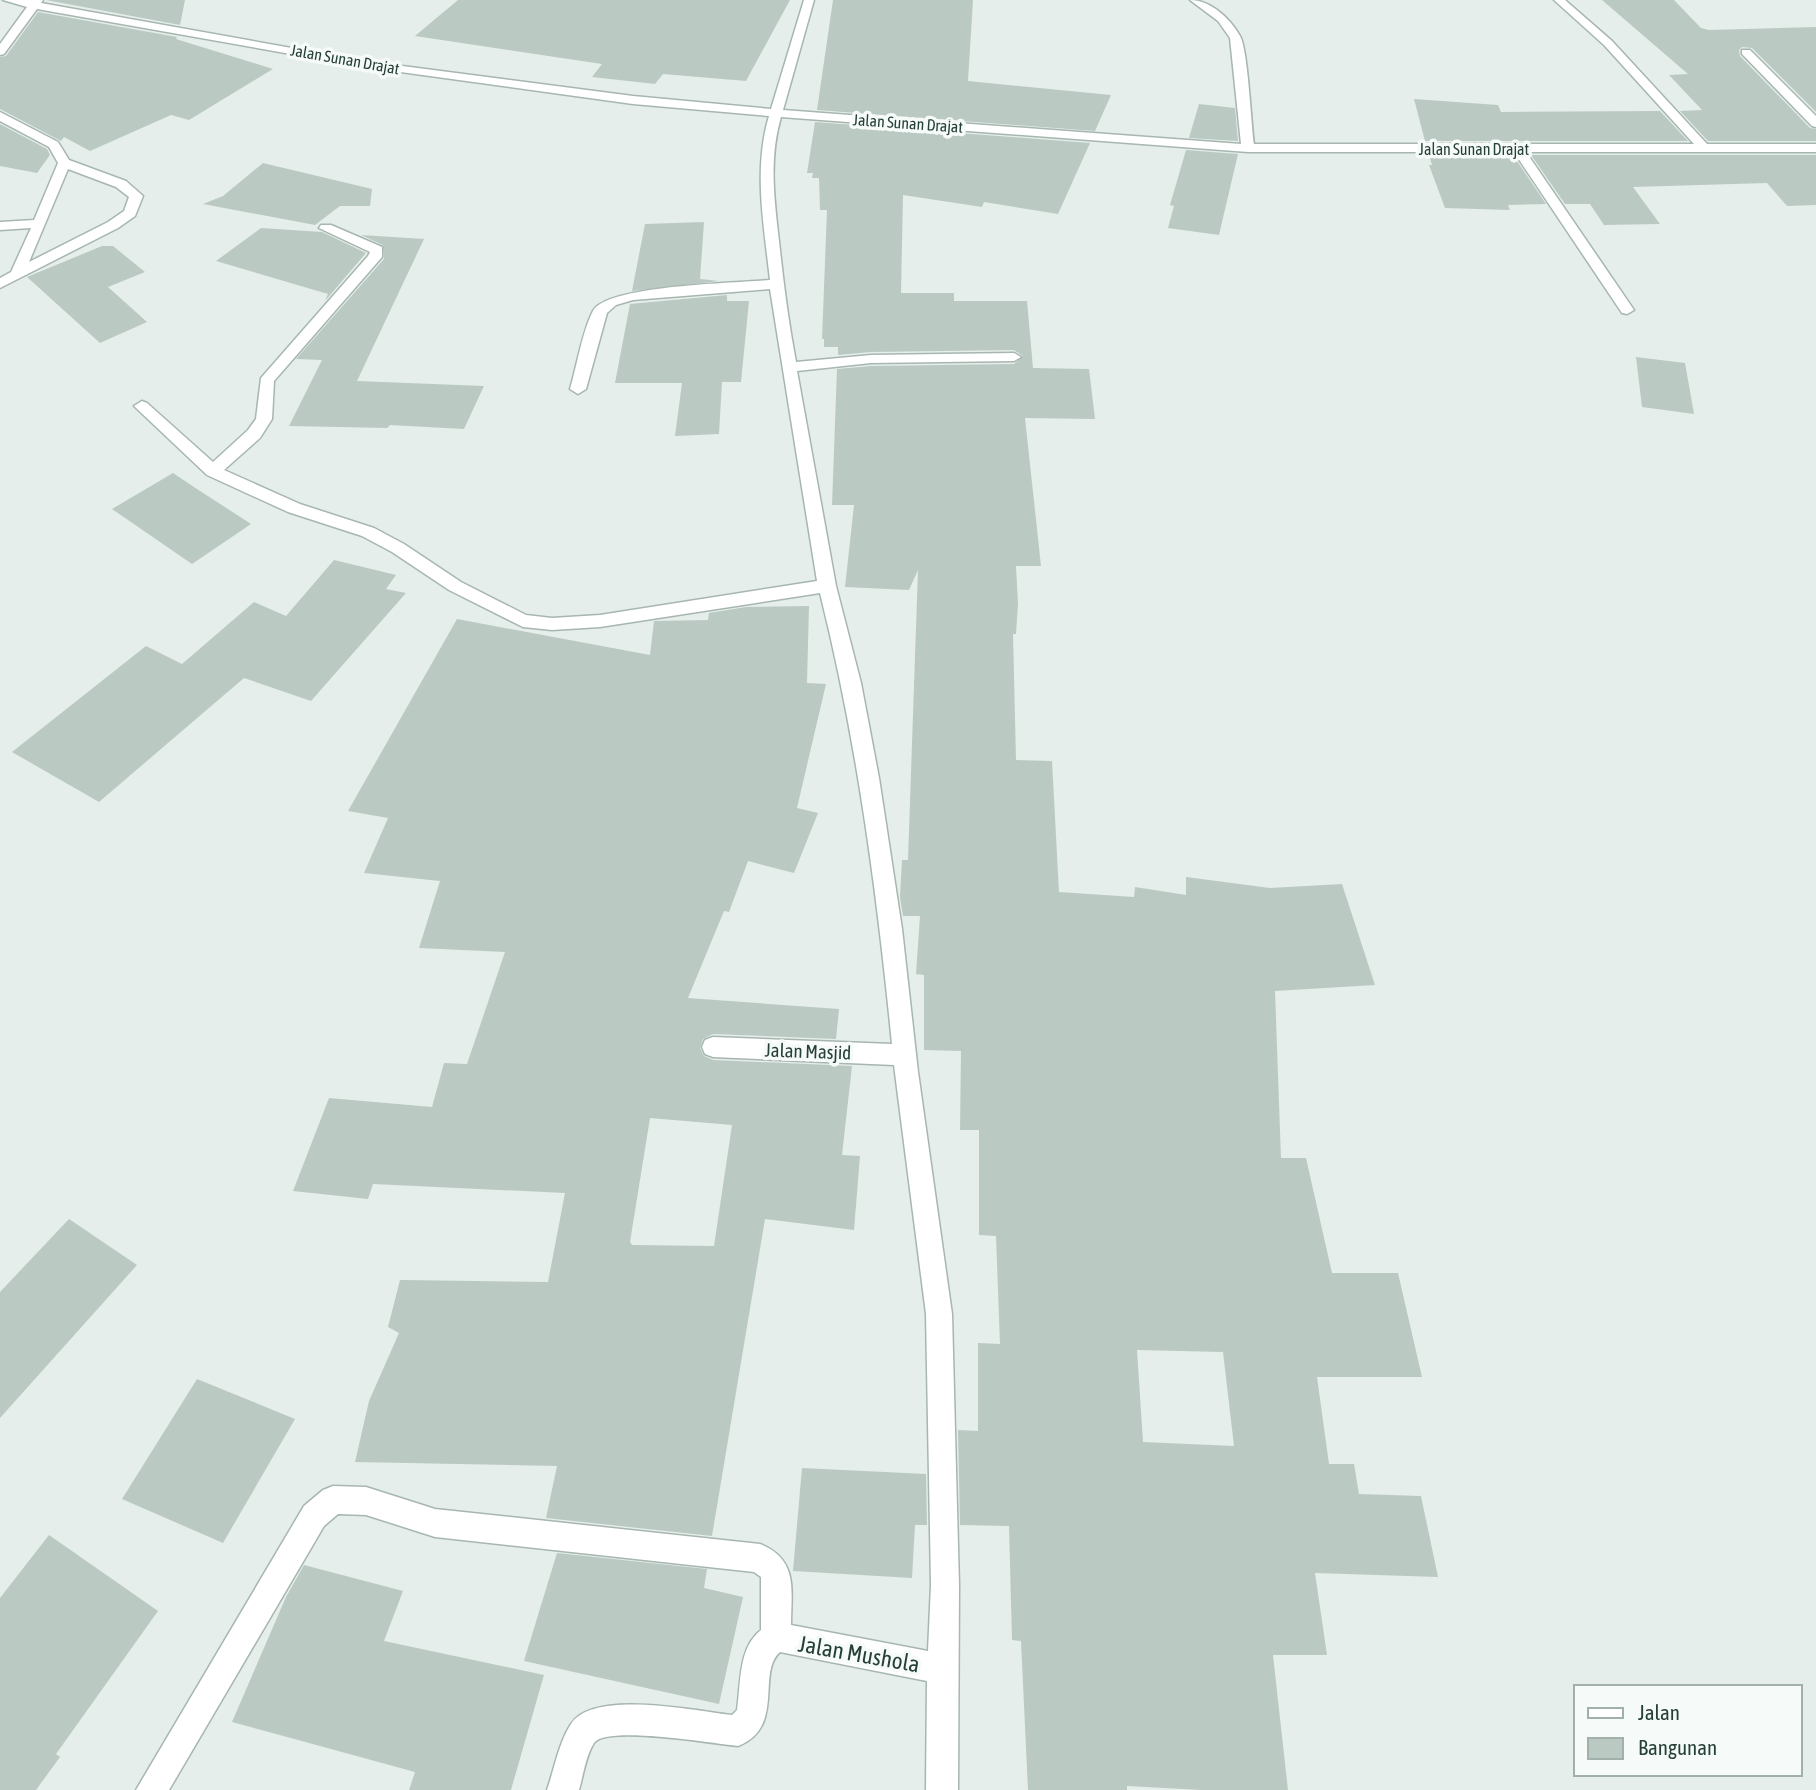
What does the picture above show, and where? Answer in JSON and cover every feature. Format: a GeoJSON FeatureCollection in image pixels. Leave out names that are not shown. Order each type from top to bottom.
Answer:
{"type":"FeatureCollection","features":[{"type":"Feature","properties":{"kind":"street","name":"Jalan Sunan Drajat"},"geometry":{"type":"LineString","coordinates":[[8,0],[37,2],[364,64],[620,99],[775,113],[1248,148],[1816,148]]}},
{"type":"Feature","properties":{"kind":"street"},"geometry":{"type":"LineString","coordinates":[[809,0],[768,139],[766,172],[775,284],[827,586],[852,683],[869,778],[891,929],[904,1055],[939,1314],[945,1585],[942,1790]]}},
{"type":"Feature","properties":{"kind":"street"},"geometry":{"type":"LineString","coordinates":[[1195,0],[1222,19],[1236,37],[1248,148]]}},
{"type":"Feature","properties":{"kind":"street"},"geometry":{"type":"LineString","coordinates":[[1559,0],[1608,43],[1702,146]]}},
{"type":"Feature","properties":{"kind":"street"},"geometry":{"type":"LineString","coordinates":[[0,52],[37,2]]}},
{"type":"Feature","properties":{"kind":"street"},"geometry":{"type":"LineString","coordinates":[[1746,52],[1816,123]]}},
{"type":"Feature","properties":{"kind":"street"},"geometry":{"type":"LineString","coordinates":[[0,116],[54,145],[64,163],[121,184],[136,196],[130,213],[113,225],[0,284]]}},
{"type":"Feature","properties":{"kind":"street"},"geometry":{"type":"LineString","coordinates":[[1518,149],[1627,310]]}},
{"type":"Feature","properties":{"kind":"street"},"geometry":{"type":"LineString","coordinates":[[17,274],[64,163]]}},
{"type":"Feature","properties":{"kind":"street"},"geometry":{"type":"LineString","coordinates":[[0,226],[38,225]]}},
{"type":"Feature","properties":{"kind":"street"},"geometry":{"type":"LineString","coordinates":[[213,471],[254,435],[264,419],[266,381],[278,365],[375,257],[377,250],[326,228]]}},
{"type":"Feature","properties":{"kind":"street"},"geometry":{"type":"LineString","coordinates":[[578,389],[600,311],[611,302],[632,296],[775,284]]}},
{"type":"Feature","properties":{"kind":"street"},"geometry":{"type":"LineString","coordinates":[[790,367],[871,359],[1014,357]]}},
{"type":"Feature","properties":{"kind":"street"},"geometry":{"type":"LineString","coordinates":[[142,406],[213,471],[294,508],[338,520],[368,532],[398,548],[454,586],[523,621],[552,624],[600,621],[827,586]]}},
{"type":"Feature","properties":{"kind":"street","name":"Jalan Masjid"},"geometry":{"type":"LineString","coordinates":[[713,1047],[904,1055]]}},
{"type":"Feature","properties":{"kind":"street"},"geometry":{"type":"LineString","coordinates":[[152,1790],[314,1516],[333,1500],[366,1501],[435,1523],[760,1558],[771,1567],[777,1575],[776,1637],[770,1640],[762,1651],[757,1666],[753,1712],[747,1725],[738,1731],[636,1720],[597,1722],[582,1733],[563,1790]]}},
{"type":"Feature","properties":{"kind":"street","name":"Jalan Mushola"},"geometry":{"type":"LineString","coordinates":[[776,1637],[942,1669]]}},
{"type":"Feature","properties":{"kind":"building"},"geometry":{"type":"Polygon","coordinates":[[[46,0],[185,0],[180,25],[46,0]]]}},
{"type":"Feature","properties":{"kind":"building"},"geometry":{"type":"Polygon","coordinates":[[[458,0],[790,0],[746,81],[663,74],[655,84],[592,77],[602,64],[415,36],[458,0]]]}},
{"type":"Feature","properties":{"kind":"building"},"geometry":{"type":"Polygon","coordinates":[[[833,0],[973,0],[968,81],[1111,95],[1095,131],[817,110],[833,0]]]}},
{"type":"Feature","properties":{"kind":"building"},"geometry":{"type":"Polygon","coordinates":[[[1602,0],[1674,0],[1701,28],[1709,30],[1816,27],[1816,112],[1752,48],[1742,47],[1739,50],[1740,56],[1810,128],[1816,129],[1816,141],[1708,141],[1680,111],[1702,110],[1669,75],[1688,74],[1602,0]]]}},
{"type":"Feature","properties":{"kind":"building"},"geometry":{"type":"Polygon","coordinates":[[[38,12],[177,37],[176,39],[273,69],[189,120],[171,115],[90,151],[64,137],[61,141],[0,109],[0,57],[6,56],[38,12]]]}},
{"type":"Feature","properties":{"kind":"building"},"geometry":{"type":"Polygon","coordinates":[[[1414,99],[1498,105],[1501,112],[1660,111],[1688,141],[1425,141],[1414,99]]]}},
{"type":"Feature","properties":{"kind":"building"},"geometry":{"type":"Polygon","coordinates":[[[1199,104],[1235,108],[1238,141],[1189,138],[1199,104]]]}},
{"type":"Feature","properties":{"kind":"building"},"geometry":{"type":"Polygon","coordinates":[[[815,122],[1090,143],[1058,214],[984,202],[982,207],[903,195],[901,293],[954,293],[954,301],[1027,301],[1033,368],[1089,369],[1095,419],[1025,418],[1041,566],[1016,566],[1018,604],[1016,634],[1013,634],[1016,760],[1052,761],[1059,892],[1134,897],[1135,887],[1186,895],[1186,877],[1270,888],[1342,884],[1375,985],[1275,991],[1281,1158],[1306,1158],[1332,1273],[1398,1273],[1422,1377],[1317,1377],[1329,1464],[1354,1464],[1359,1494],[1421,1496],[1438,1577],[1315,1573],[1327,1655],[1273,1655],[1288,1790],[1201,1790],[1127,1786],[1127,1790],[1028,1790],[1021,1641],[1012,1640],[1009,1526],[960,1525],[958,1430],[978,1431],[978,1343],[1000,1344],[996,1236],[979,1235],[979,1130],[960,1130],[961,1051],[924,1050],[924,975],[916,974],[920,916],[903,916],[900,897],[902,860],[908,860],[918,570],[909,590],[845,587],[854,505],[832,505],[837,369],[1014,364],[1023,356],[1014,350],[838,355],[838,347],[824,347],[822,339],[827,210],[820,210],[819,178],[812,178],[813,173],[807,173],[815,122]],[[1137,1350],[1143,1442],[1234,1446],[1223,1352],[1137,1350]]]}},
{"type":"Feature","properties":{"kind":"building"},"geometry":{"type":"Polygon","coordinates":[[[0,124],[47,149],[50,155],[37,173],[0,166],[0,124]]]}},
{"type":"Feature","properties":{"kind":"building"},"geometry":{"type":"Polygon","coordinates":[[[1186,150],[1238,154],[1219,235],[1168,228],[1174,206],[1170,205],[1186,150]]]}},
{"type":"Feature","properties":{"kind":"building"},"geometry":{"type":"Polygon","coordinates":[[[1429,155],[1513,155],[1546,204],[1508,205],[1510,210],[1445,208],[1429,165],[1432,165],[1429,155]]]}},
{"type":"Feature","properties":{"kind":"building"},"geometry":{"type":"Polygon","coordinates":[[[1531,155],[1816,155],[1816,205],[1787,206],[1767,183],[1633,187],[1660,224],[1604,225],[1590,204],[1565,204],[1531,155]]]}},
{"type":"Feature","properties":{"kind":"building"},"geometry":{"type":"Polygon","coordinates":[[[263,163],[372,189],[370,206],[340,206],[315,225],[203,204],[223,196],[263,163]]]}},
{"type":"Feature","properties":{"kind":"building"},"geometry":{"type":"Polygon","coordinates":[[[704,222],[700,279],[719,281],[632,291],[645,224],[704,222]]]}},
{"type":"Feature","properties":{"kind":"building"},"geometry":{"type":"Polygon","coordinates":[[[261,228],[322,232],[366,253],[325,301],[328,294],[216,261],[261,228]]]}},
{"type":"Feature","properties":{"kind":"building"},"geometry":{"type":"Polygon","coordinates":[[[361,235],[424,239],[357,381],[484,386],[464,429],[390,425],[387,428],[289,426],[322,360],[296,359],[384,259],[383,245],[361,235]]]}},
{"type":"Feature","properties":{"kind":"building"},"geometry":{"type":"Polygon","coordinates":[[[102,246],[113,246],[145,272],[108,287],[147,322],[100,343],[27,277],[102,246]]]}},
{"type":"Feature","properties":{"kind":"building"},"geometry":{"type":"Polygon","coordinates":[[[727,295],[727,301],[749,301],[741,382],[722,382],[719,434],[675,436],[682,383],[615,383],[630,304],[727,295]]]}},
{"type":"Feature","properties":{"kind":"building"},"geometry":{"type":"Polygon","coordinates":[[[1636,357],[1685,363],[1694,414],[1642,407],[1636,357]]]}},
{"type":"Feature","properties":{"kind":"building"},"geometry":{"type":"Polygon","coordinates":[[[173,473],[251,524],[192,564],[112,509],[173,473]]]}},
{"type":"Feature","properties":{"kind":"building"},"geometry":{"type":"Polygon","coordinates":[[[334,560],[396,575],[386,589],[406,593],[311,701],[244,678],[99,802],[12,752],[146,646],[182,664],[254,602],[286,616],[334,560]]]}},
{"type":"Feature","properties":{"kind":"building"},"geometry":{"type":"Polygon","coordinates":[[[809,606],[807,683],[826,684],[797,808],[818,813],[794,873],[748,861],[729,912],[724,911],[688,998],[839,1009],[836,1039],[713,1034],[703,1039],[700,1048],[704,1056],[713,1060],[852,1066],[842,1155],[860,1156],[854,1230],[765,1219],[712,1536],[546,1518],[557,1466],[355,1462],[369,1401],[399,1333],[388,1327],[400,1280],[548,1282],[565,1193],[373,1184],[368,1199],[293,1191],[329,1098],[432,1107],[444,1063],[467,1064],[505,952],[419,948],[440,881],[364,873],[388,818],[348,811],[457,619],[650,655],[654,621],[708,620],[709,613],[746,607],[809,606]],[[650,1118],[630,1242],[632,1245],[714,1246],[732,1125],[650,1118]]]}},
{"type":"Feature","properties":{"kind":"building"},"geometry":{"type":"Polygon","coordinates":[[[69,1219],[137,1265],[0,1418],[0,1292],[69,1219]]]}},
{"type":"Feature","properties":{"kind":"building"},"geometry":{"type":"Polygon","coordinates":[[[197,1379],[295,1419],[223,1543],[122,1499],[197,1379]]]}},
{"type":"Feature","properties":{"kind":"building"},"geometry":{"type":"Polygon","coordinates":[[[802,1468],[926,1474],[927,1525],[915,1525],[912,1578],[793,1571],[802,1468]]]}},
{"type":"Feature","properties":{"kind":"building"},"geometry":{"type":"Polygon","coordinates":[[[49,1535],[158,1611],[56,1754],[60,1757],[36,1790],[0,1790],[0,1598],[49,1535]]]}},
{"type":"Feature","properties":{"kind":"building"},"geometry":{"type":"Polygon","coordinates":[[[557,1553],[707,1569],[704,1588],[743,1597],[719,1704],[524,1661],[557,1553]]]}},
{"type":"Feature","properties":{"kind":"building"},"geometry":{"type":"Polygon","coordinates":[[[304,1565],[403,1591],[384,1641],[544,1675],[511,1790],[409,1790],[415,1772],[232,1722],[286,1597],[304,1565]]]}}]}
